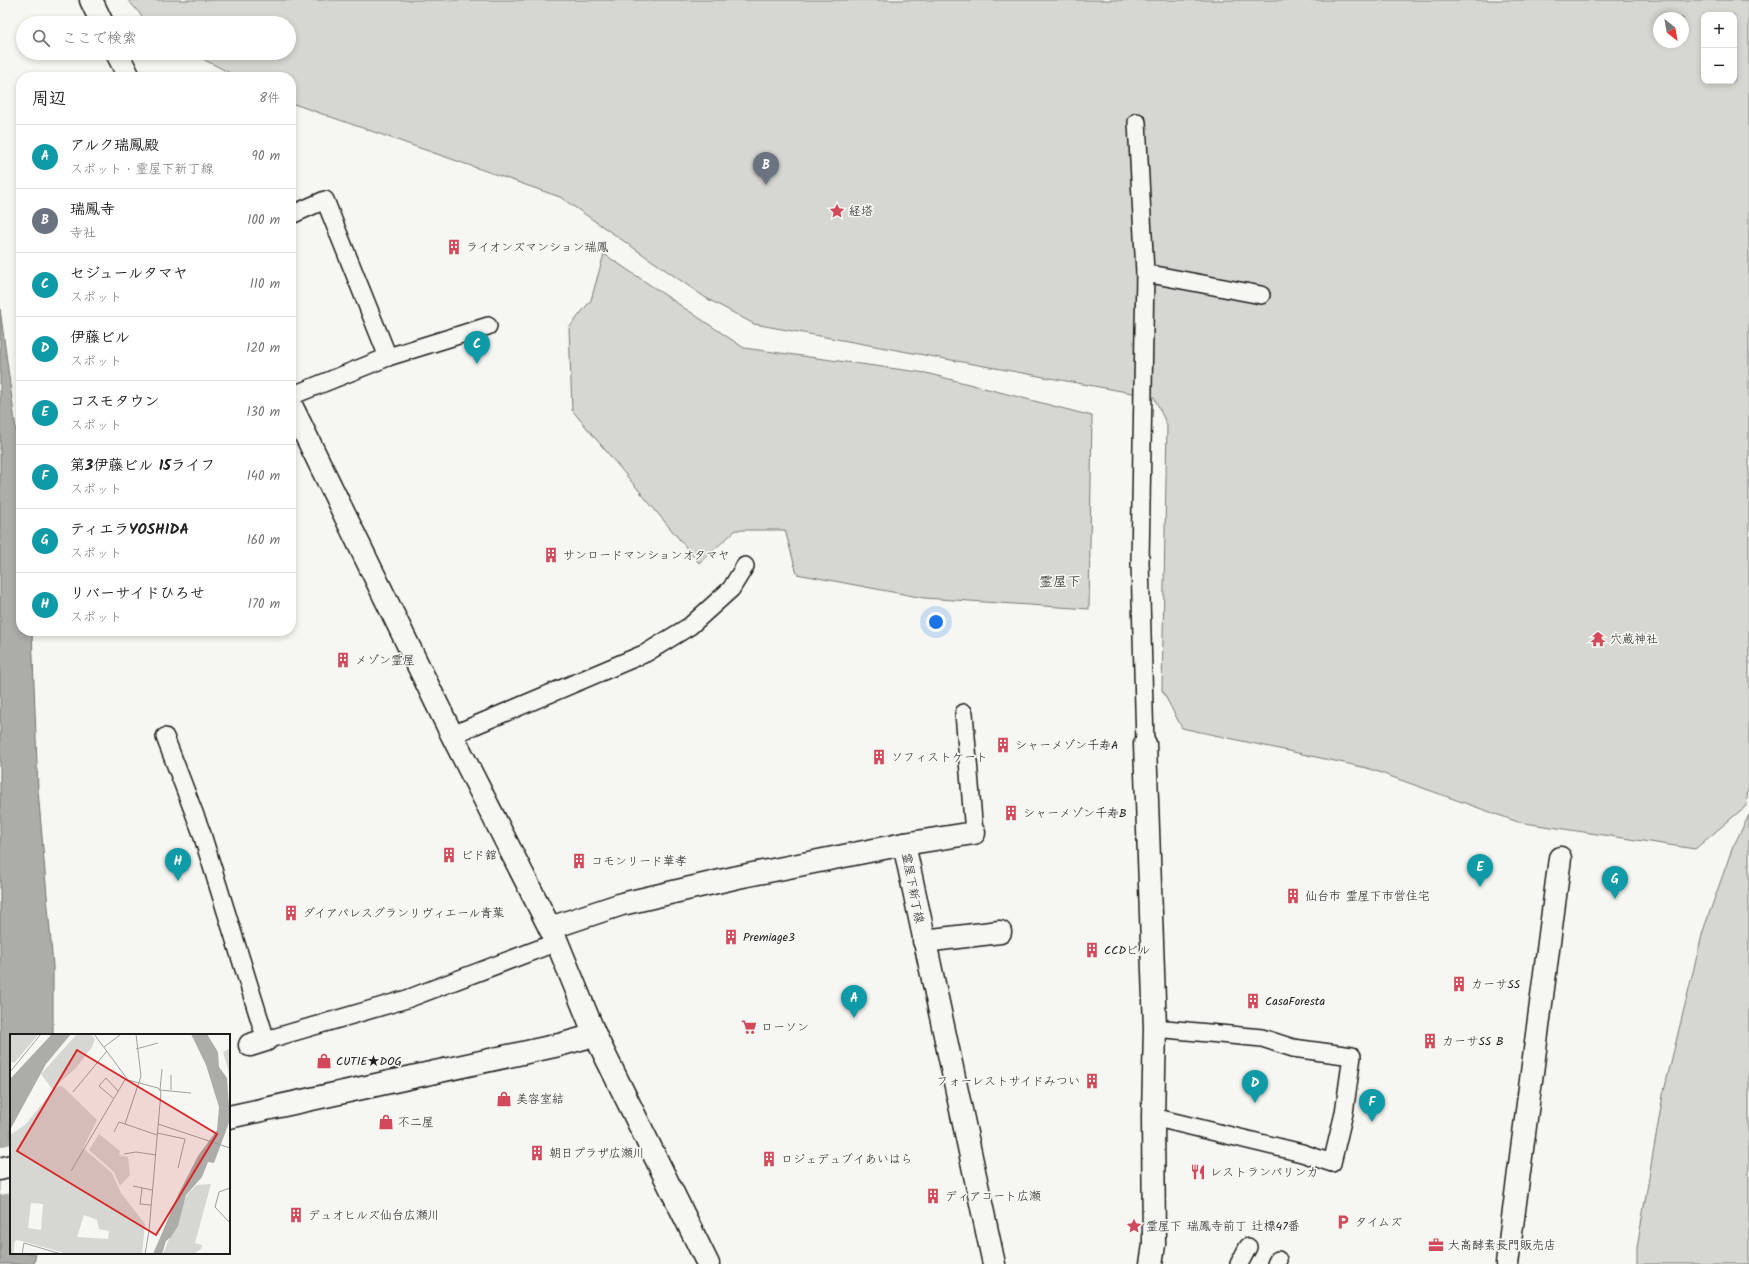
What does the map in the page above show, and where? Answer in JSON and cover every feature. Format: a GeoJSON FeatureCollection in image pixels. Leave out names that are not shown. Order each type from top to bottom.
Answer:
{"type":"FeatureCollection","features":[{"type":"Feature","properties":{"kind":"street"},"geometry":{"type":"LineString","coordinates":[[91,0],[99,16]]}},
{"type":"Feature","properties":{"kind":"street"},"geometry":{"type":"LineString","coordinates":[[120,60],[126,72]]}},
{"type":"Feature","properties":{"kind":"street"},"geometry":{"type":"LineString","coordinates":[[296,416],[452,735],[554,935],[595,1035],[708,1264]]}},
{"type":"Feature","properties":{"kind":"street"},"geometry":{"type":"LineString","coordinates":[[1145,744],[1155,1028],[1153,1117],[1154,1245],[1151,1264]]}},
{"type":"Feature","properties":{"kind":"street"},"geometry":{"type":"LineString","coordinates":[[904,844],[974,833]]}},
{"type":"Feature","properties":{"kind":"street","name":"霊屋下新丁線"},"geometry":{"type":"LineString","coordinates":[[554,935],[622,904],[738,878],[904,844],[994,1264]]}},
{"type":"Feature","properties":{"kind":"street"},"geometry":{"type":"LineString","coordinates":[[1507,1264],[1560,858]]}},
{"type":"Feature","properties":{"kind":"street"},"geometry":{"type":"LineString","coordinates":[[924,941],[1000,932]]}},
{"type":"Feature","properties":{"kind":"street"},"geometry":{"type":"LineString","coordinates":[[230,1117],[595,1035]]}},
{"type":"Feature","properties":{"kind":"street"},"geometry":{"type":"LineString","coordinates":[[0,1168],[10,1166]]}},
{"type":"Feature","properties":{"kind":"lane"},"geometry":{"type":"LineString","coordinates":[[1137,122],[1145,273],[1140,562],[1145,744]]}},
{"type":"Feature","properties":{"kind":"lane"},"geometry":{"type":"LineString","coordinates":[[296,213],[325,200],[388,357]]}},
{"type":"Feature","properties":{"kind":"lane"},"geometry":{"type":"LineString","coordinates":[[1145,273],[1261,294]]}},
{"type":"Feature","properties":{"kind":"lane"},"geometry":{"type":"LineString","coordinates":[[296,394],[388,357],[488,326]]}},
{"type":"Feature","properties":{"kind":"lane"},"geometry":{"type":"LineString","coordinates":[[452,735],[646,652],[690,626],[731,589],[745,566]]}},
{"type":"Feature","properties":{"kind":"lane"},"geometry":{"type":"LineString","coordinates":[[964,713],[974,833]]}},
{"type":"Feature","properties":{"kind":"lane"},"geometry":{"type":"LineString","coordinates":[[165,737],[201,831],[258,1042],[407,999],[554,935]]}},
{"type":"Feature","properties":{"kind":"lane"},"geometry":{"type":"LineString","coordinates":[[1153,1117],[1302,1153],[1332,1163],[1344,1114],[1352,1056],[1294,1048],[1262,1038],[1155,1028]]}},
{"type":"Feature","properties":{"kind":"lane"},"geometry":{"type":"LineString","coordinates":[[1240,1264],[1248,1247]]}},
{"type":"Feature","properties":{"kind":"shaded area"},"geometry":{"type":"Polygon","coordinates":[[[128,0],[1749,0],[1749,782],[1746,806],[1695,849],[1518,822],[1367,768],[1182,728],[1162,690],[1167,425],[1154,397],[754,324],[706,298],[560,197],[296,105],[296,72],[228,72],[205,60],[296,60],[296,16],[142,16],[128,0]]]}},
{"type":"Feature","properties":{"kind":"shaded area"},"geometry":{"type":"Polygon","coordinates":[[[604,254],[744,348],[926,373],[1092,416],[1089,609],[924,598],[797,574],[785,530],[736,530],[699,563],[572,410],[569,328],[591,300],[604,254]]]}},
{"type":"Feature","properties":{"kind":"shaded area"},"geometry":{"type":"Polygon","coordinates":[[[0,309],[16,429],[16,636],[32,636],[38,790],[53,966],[53,1034],[10,1034],[10,1254],[36,1254],[34,1264],[0,1264],[0,309]]]}},
{"type":"Feature","properties":{"kind":"shaded area"},"geometry":{"type":"Polygon","coordinates":[[[1749,815],[1749,1264],[1637,1264],[1637,1248],[1663,1095],[1703,931],[1732,849],[1749,815]]]}},
{"type":"Feature","properties":{"kind":"pier"},"geometry":{"type":"Polygon","coordinates":[[[10,1144],[10,1193],[0,1195],[0,1147],[10,1144]]]}},
{"type":"Feature","properties":{"kind":"place","name":"瑞鳳寺"},"geometry":{"type":"Point","coordinates":[766,185]}},
{"type":"Feature","properties":{"kind":"place","name":"経塔"},"geometry":{"type":"Point","coordinates":[837,211]}},
{"type":"Feature","properties":{"kind":"place","name":"ライオンズマンション瑞鳳"},"geometry":{"type":"Point","coordinates":[454,247]}},
{"type":"Feature","properties":{"kind":"place","name":"セジュールタマヤ"},"geometry":{"type":"Point","coordinates":[477,364]}},
{"type":"Feature","properties":{"kind":"place","name":"サンロードマンションオタマヤ"},"geometry":{"type":"Point","coordinates":[551,555]}},
{"type":"Feature","properties":{"kind":"place","name":"穴蔵神社"},"geometry":{"type":"Point","coordinates":[1598,639]}},
{"type":"Feature","properties":{"kind":"place","name":"メゾン霊屋"},"geometry":{"type":"Point","coordinates":[343,660]}},
{"type":"Feature","properties":{"kind":"place","name":"シャーメゾン千寿A"},"geometry":{"type":"Point","coordinates":[1003,745]}},
{"type":"Feature","properties":{"kind":"place","name":"ソフィストケート"},"geometry":{"type":"Point","coordinates":[879,757]}},
{"type":"Feature","properties":{"kind":"place","name":"シャーメゾン千寿B"},"geometry":{"type":"Point","coordinates":[1011,813]}},
{"type":"Feature","properties":{"kind":"place","name":"ビド舘"},"geometry":{"type":"Point","coordinates":[449,855]}},
{"type":"Feature","properties":{"kind":"place","name":"コモンリード華孝"},"geometry":{"type":"Point","coordinates":[579,861]}},
{"type":"Feature","properties":{"kind":"place","name":"リバーサイドひろせ"},"geometry":{"type":"Point","coordinates":[178,881]}},
{"type":"Feature","properties":{"kind":"place","name":"コスモタウン"},"geometry":{"type":"Point","coordinates":[1480,887]}},
{"type":"Feature","properties":{"kind":"place","name":"仙台市 霊屋下市営住宅"},"geometry":{"type":"Point","coordinates":[1293,896]}},
{"type":"Feature","properties":{"kind":"place","name":"ティエラYOSHIDA"},"geometry":{"type":"Point","coordinates":[1615,899]}},
{"type":"Feature","properties":{"kind":"place","name":"ダイアパレスグランリヴィエール青葉"},"geometry":{"type":"Point","coordinates":[291,913]}},
{"type":"Feature","properties":{"kind":"place","name":"Premiage3"},"geometry":{"type":"Point","coordinates":[731,937]}},
{"type":"Feature","properties":{"kind":"place","name":"CCDビル"},"geometry":{"type":"Point","coordinates":[1092,950]}},
{"type":"Feature","properties":{"kind":"place","name":"カーサSS"},"geometry":{"type":"Point","coordinates":[1459,984]}},
{"type":"Feature","properties":{"kind":"place","name":"CasaForesta"},"geometry":{"type":"Point","coordinates":[1253,1001]}},
{"type":"Feature","properties":{"kind":"place","name":"アルク瑞鳳殿"},"geometry":{"type":"Point","coordinates":[854,1018]}},
{"type":"Feature","properties":{"kind":"place","name":"ローソン"},"geometry":{"type":"Point","coordinates":[749,1027]}},
{"type":"Feature","properties":{"kind":"place","name":"カーサSS B"},"geometry":{"type":"Point","coordinates":[1430,1041]}},
{"type":"Feature","properties":{"kind":"place","name":"CUTIE★DOG"},"geometry":{"type":"Point","coordinates":[324,1061]}},
{"type":"Feature","properties":{"kind":"place","name":"フォーレストサイドみつい"},"geometry":{"type":"Point","coordinates":[1092,1081]}},
{"type":"Feature","properties":{"kind":"place","name":"美容室結"},"geometry":{"type":"Point","coordinates":[504,1099]}},
{"type":"Feature","properties":{"kind":"place","name":"伊藤ビル"},"geometry":{"type":"Point","coordinates":[1255,1103]}},
{"type":"Feature","properties":{"kind":"place","name":"不二屋"},"geometry":{"type":"Point","coordinates":[386,1122]}},
{"type":"Feature","properties":{"kind":"place","name":"第3伊藤ビル 15ライフ"},"geometry":{"type":"Point","coordinates":[1372,1122]}},
{"type":"Feature","properties":{"kind":"place","name":"朝日プラザ広瀬川"},"geometry":{"type":"Point","coordinates":[537,1153]}},
{"type":"Feature","properties":{"kind":"place","name":"ロジェデュブイあいはら"},"geometry":{"type":"Point","coordinates":[769,1159]}},
{"type":"Feature","properties":{"kind":"place","name":"レストランパリンカ"},"geometry":{"type":"Point","coordinates":[1198,1172]}},
{"type":"Feature","properties":{"kind":"place","name":"ディアコート広瀬"},"geometry":{"type":"Point","coordinates":[933,1196]}},
{"type":"Feature","properties":{"kind":"place","name":"デュオヒルズ仙台広瀬川"},"geometry":{"type":"Point","coordinates":[296,1215]}},
{"type":"Feature","properties":{"kind":"place","name":"タイムズ"},"geometry":{"type":"Point","coordinates":[1343,1222]}},
{"type":"Feature","properties":{"kind":"place","name":"霊屋下 瑞鳳寺前丁 辻標47番"},"geometry":{"type":"Point","coordinates":[1134,1226]}},
{"type":"Feature","properties":{"kind":"place","name":"大高酵素長門販売店"},"geometry":{"type":"Point","coordinates":[1436,1245]}},
{"type":"Feature","properties":{"kind":"district","name":"霊屋下"},"geometry":{"type":"Point","coordinates":[1060,581]}}]}
